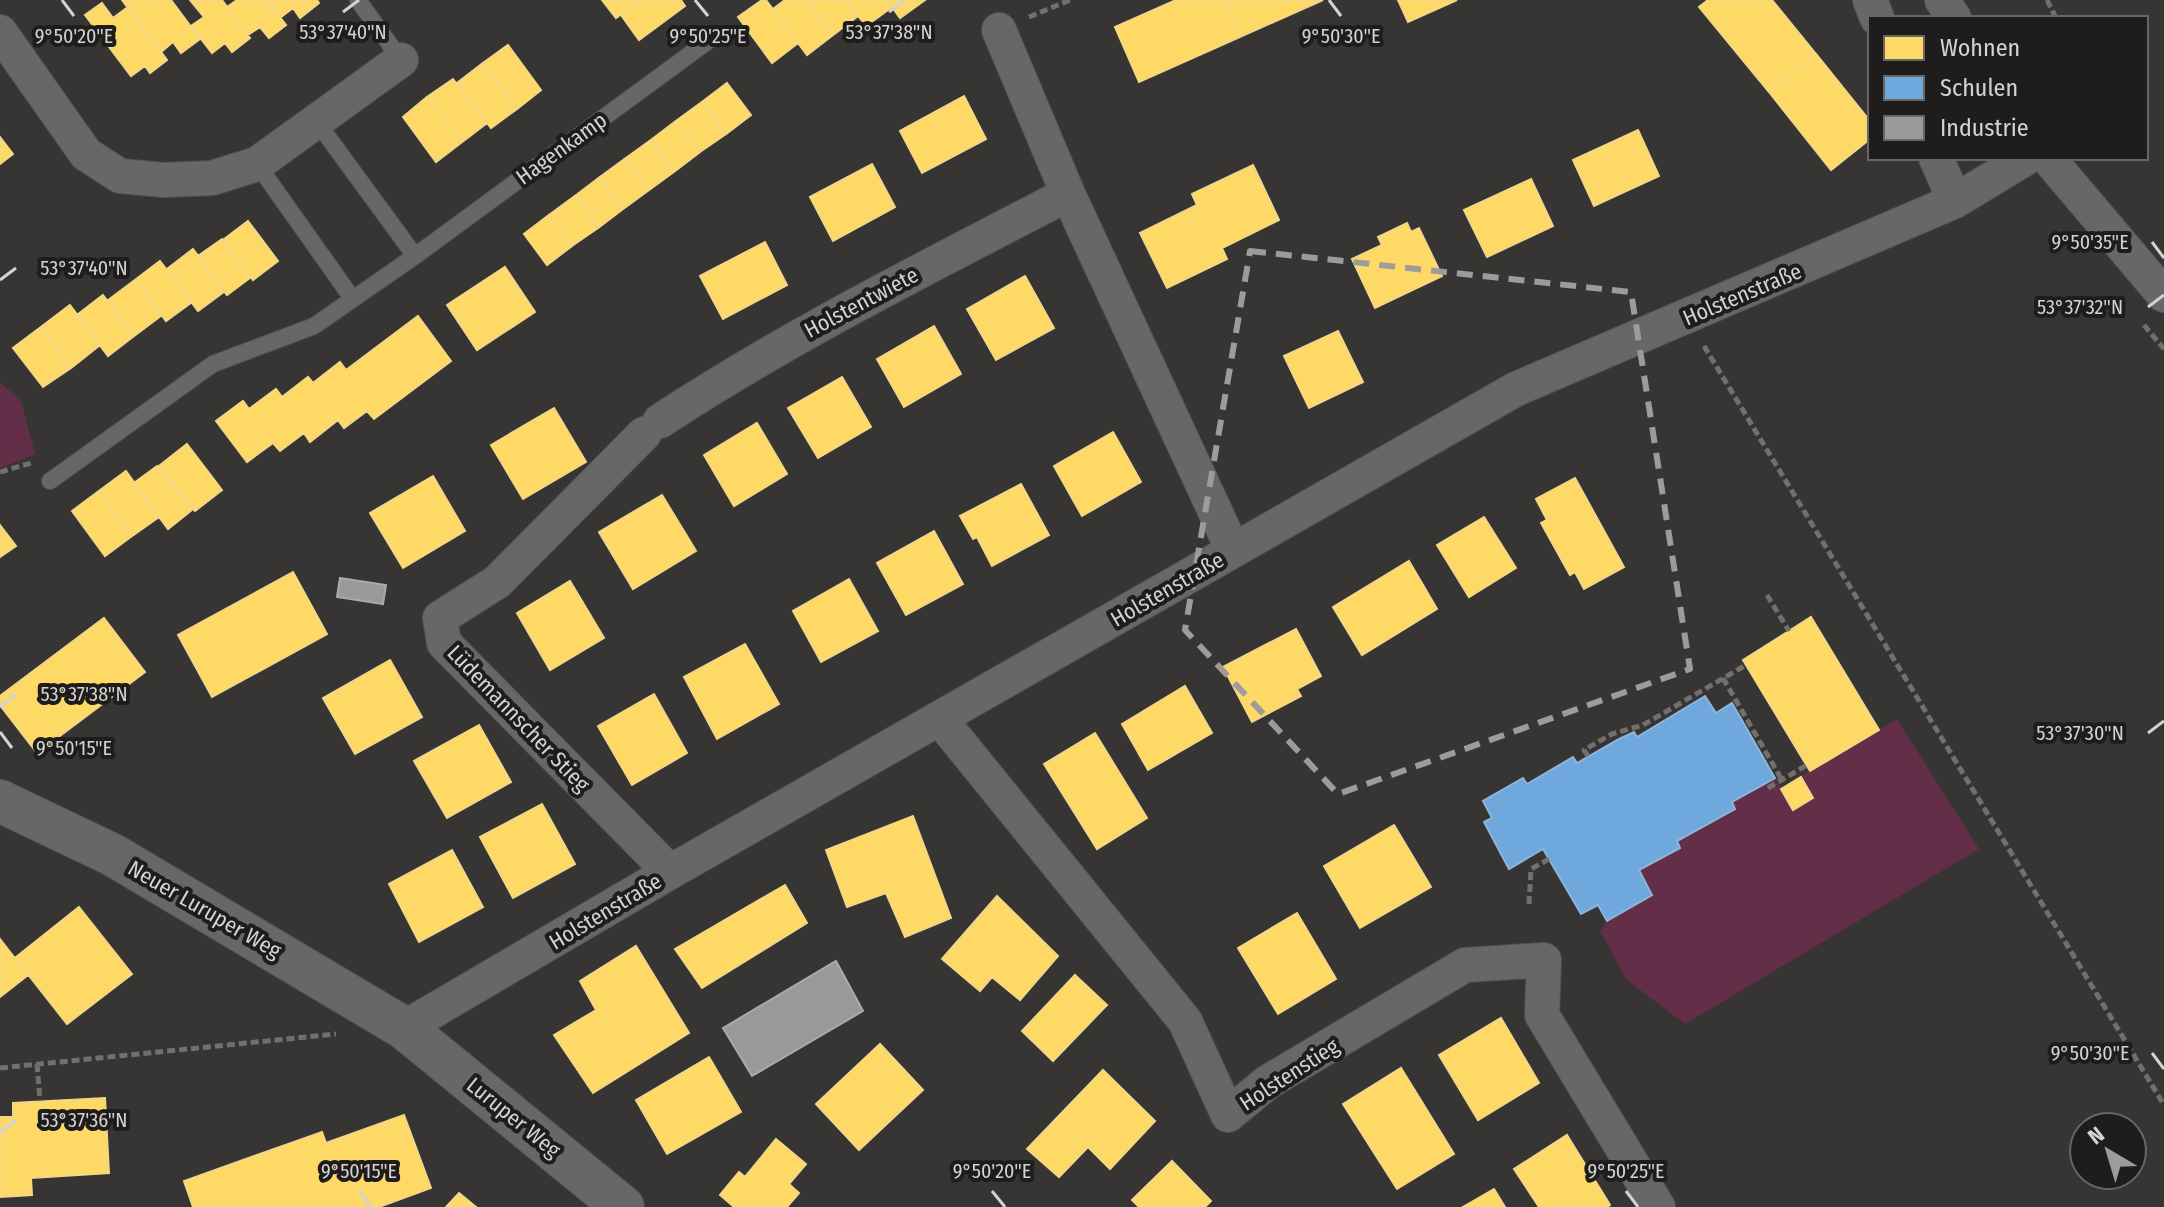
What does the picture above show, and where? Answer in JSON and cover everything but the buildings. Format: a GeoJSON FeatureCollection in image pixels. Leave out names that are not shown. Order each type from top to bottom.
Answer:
{"type":"FeatureCollection","features":[{"type":"Feature","properties":{"kind":"street"},"geometry":{"type":"LineString","coordinates":[[999,30],[1068,194],[1233,550]]}},
{"type":"Feature","properties":{"kind":"street"},"geometry":{"type":"LineString","coordinates":[[0,32],[86,154],[120,176],[164,180],[212,178],[257,164],[401,60]]}},
{"type":"Feature","properties":{"kind":"street"},"geometry":{"type":"LineString","coordinates":[[1937,160],[1955,201]]}},
{"type":"Feature","properties":{"kind":"street","name":"Holstenstraße"},"geometry":{"type":"LineString","coordinates":[[404,1028],[670,872],[1516,389],[1955,201],[2023,160]]}},
{"type":"Feature","properties":{"kind":"street"},"geometry":{"type":"LineString","coordinates":[[2050,160],[2164,295]]}},
{"type":"Feature","properties":{"kind":"street","name":"Holstentwiete"},"geometry":{"type":"LineString","coordinates":[[652,427],[728,376],[840,312],[1068,194]]}},
{"type":"Feature","properties":{"kind":"street","name":"Lüdemannscher Stieg"},"geometry":{"type":"LineString","coordinates":[[652,427],[497,582],[440,618],[444,643],[670,872]]}},
{"type":"Feature","properties":{"kind":"street","name":"Holstenstieg"},"geometry":{"type":"LineString","coordinates":[[940,719],[1185,1021],[1228,1115],[1268,1082],[1465,965],[1544,960],[1542,1015],[1658,1207]]}},
{"type":"Feature","properties":{"kind":"street","name":"Neuer Luruper Weg"},"geometry":{"type":"LineString","coordinates":[[0,801],[113,855],[404,1028]]}},
{"type":"Feature","properties":{"kind":"street","name":"Luruper Weg"},"geometry":{"type":"LineString","coordinates":[[404,1028],[623,1207]]}},
{"type":"Feature","properties":{"kind":"lane"},"geometry":{"type":"LineString","coordinates":[[358,0],[401,60]]}},
{"type":"Feature","properties":{"kind":"lane","name":"Hagenkamp"},"geometry":{"type":"LineString","coordinates":[[50,481],[213,364],[314,326],[415,256],[708,41]]}},
{"type":"Feature","properties":{"kind":"lane"},"geometry":{"type":"LineString","coordinates":[[317,122],[415,256]]}},
{"type":"Feature","properties":{"kind":"lane"},"geometry":{"type":"LineString","coordinates":[[257,164],[352,298]]}},
{"type":"Feature","properties":{"kind":"path"},"geometry":{"type":"LineString","coordinates":[[1686,318],[2164,1105]]}},
{"type":"Feature","properties":{"kind":"path"},"geometry":{"type":"LineString","coordinates":[[1767,595],[1789,631]]}},
{"type":"Feature","properties":{"kind":"path"},"geometry":{"type":"LineString","coordinates":[[1588,756],[1584,750],[1612,734],[1643,725],[1746,665]]}},
{"type":"Feature","properties":{"kind":"path"},"geometry":{"type":"LineString","coordinates":[[1723,678],[1782,780]]}},
{"type":"Feature","properties":{"kind":"path"},"geometry":{"type":"LineString","coordinates":[[1768,788],[1807,765]]}},
{"type":"Feature","properties":{"kind":"path"},"geometry":{"type":"LineString","coordinates":[[1529,904],[1531,869],[1549,859]]}},
{"type":"Feature","properties":{"kind":"path"},"geometry":{"type":"LineString","coordinates":[[0,1068],[343,1034]]}},
{"type":"Feature","properties":{"kind":"path"},"geometry":{"type":"LineString","coordinates":[[37,1064],[40,1101]]}},
{"type":"Feature","properties":{"kind":"highlighted area"},"geometry":{"type":"Polygon","coordinates":[[[1250,251],[1631,292],[1690,669],[1338,794],[1185,630],[1250,251]]]}},
{"type":"Feature","properties":{"kind":"shaded area"},"geometry":{"type":"Polygon","coordinates":[[[0,382],[21,401],[35,454],[0,468],[0,382]]]}},
{"type":"Feature","properties":{"kind":"shaded area"},"geometry":{"type":"Polygon","coordinates":[[[1897,719],[1979,849],[1685,1024],[1627,980],[1600,931],[1607,921],[1652,895],[1639,870],[1680,848],[1677,841],[1735,809],[1732,802],[1774,778],[1781,788],[1897,719]]]}}]}
